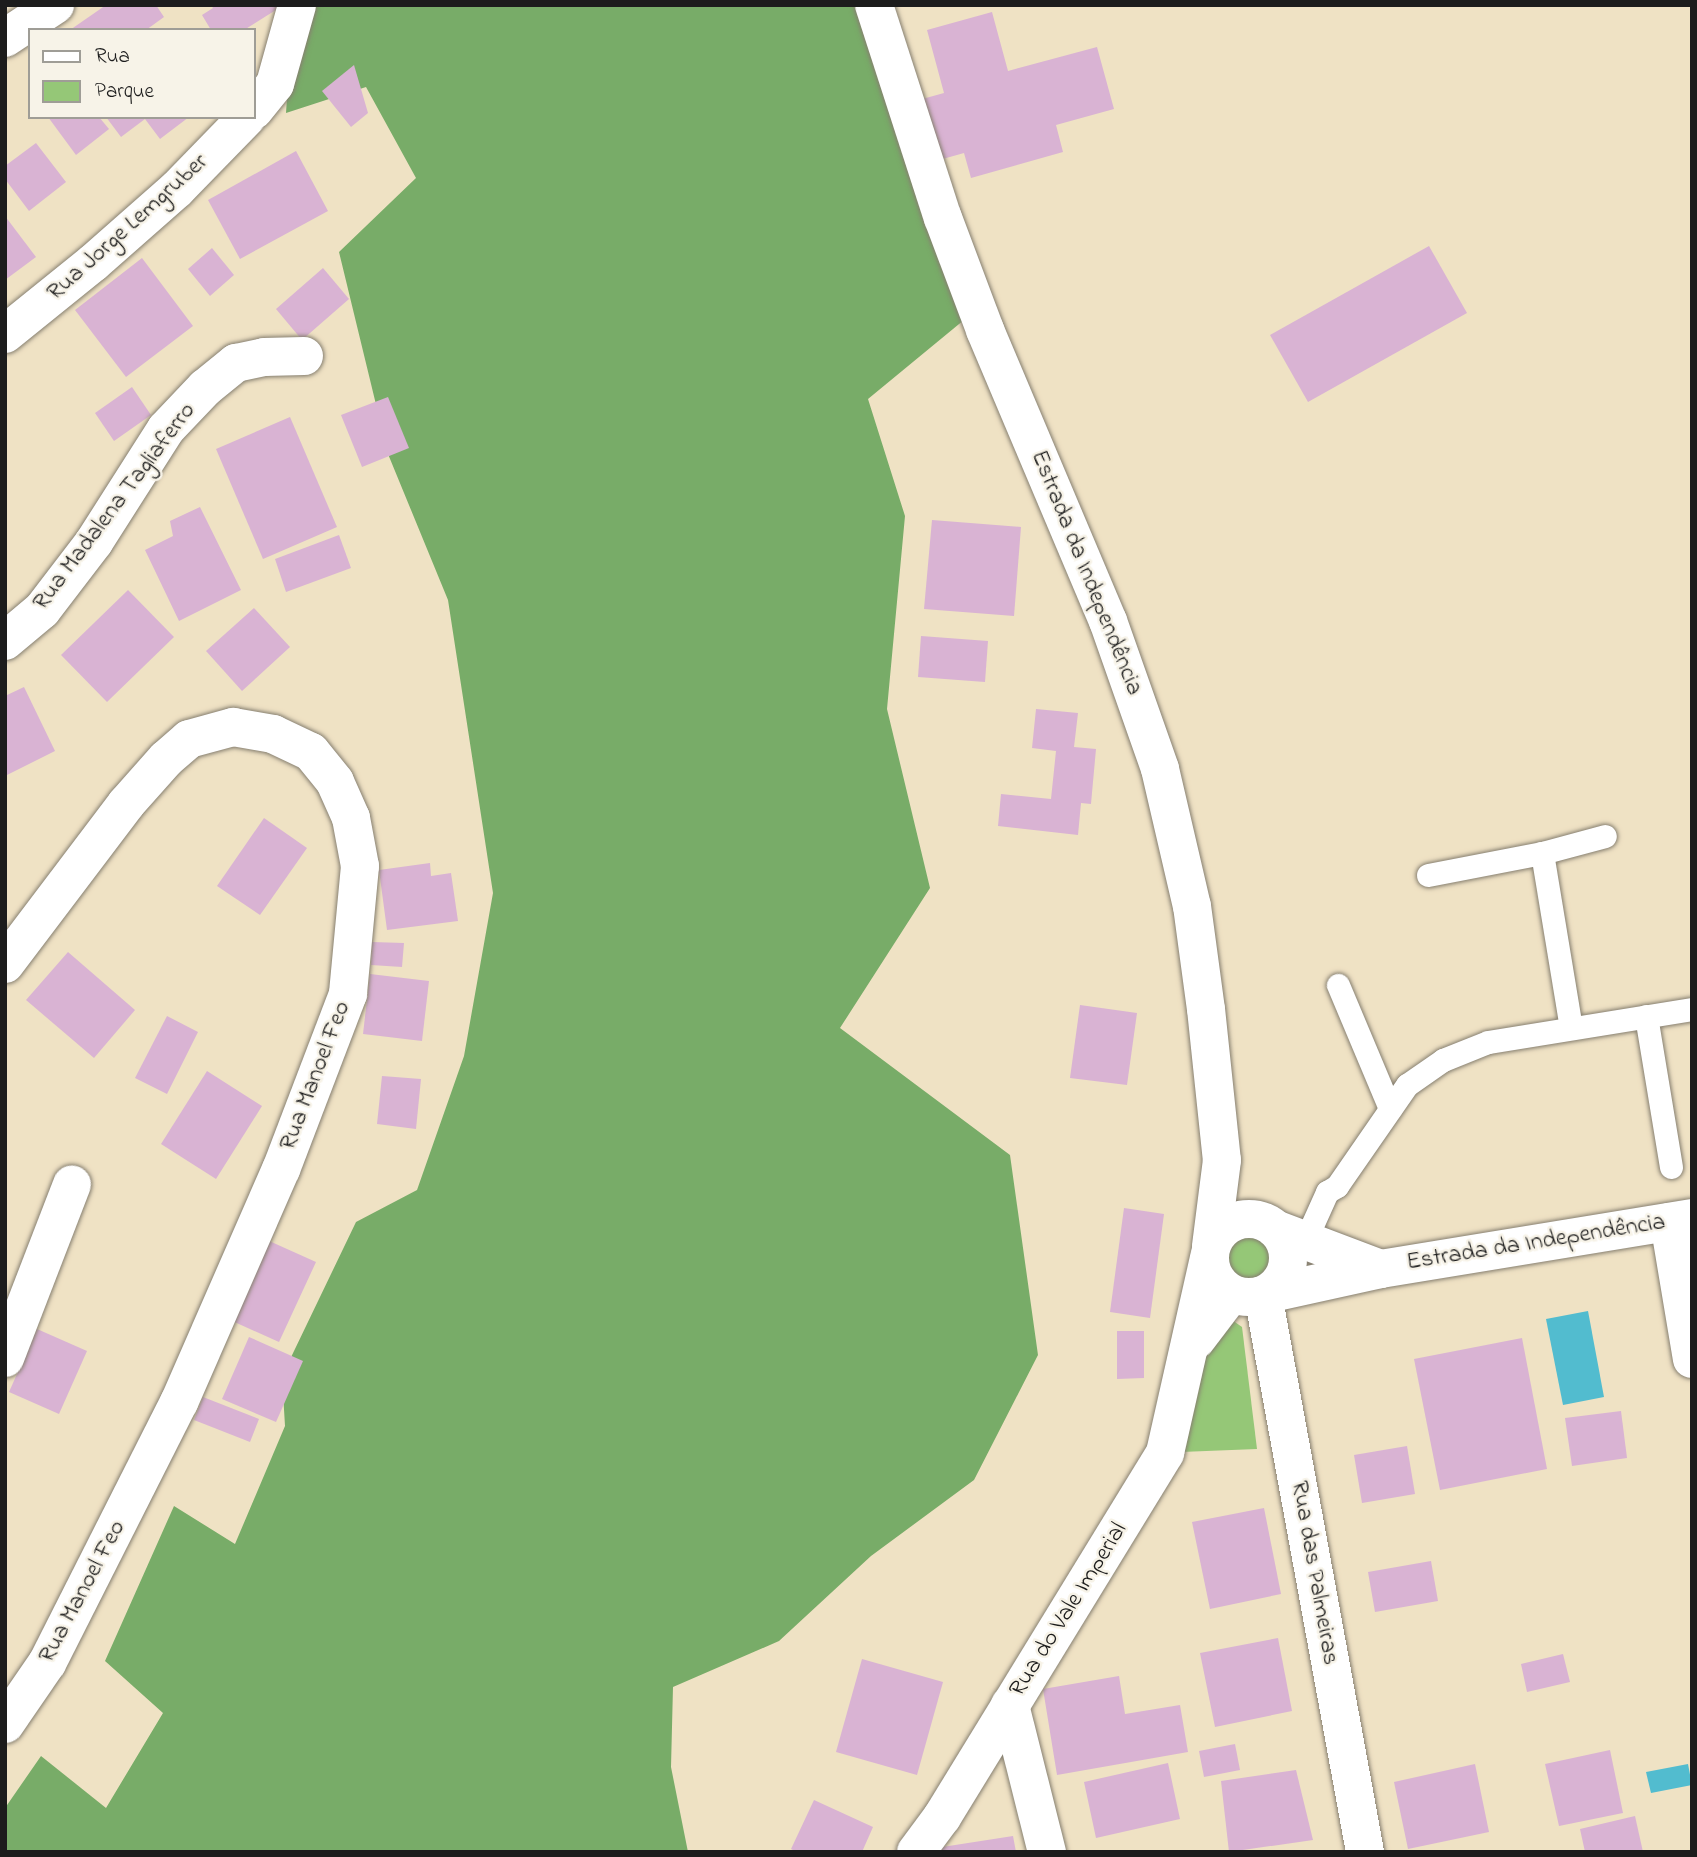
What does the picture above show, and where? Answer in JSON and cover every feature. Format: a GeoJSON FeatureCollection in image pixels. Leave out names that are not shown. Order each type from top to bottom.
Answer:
{"type":"FeatureCollection","features":[{"type":"Feature","properties":{"kind":"street"},"geometry":{"type":"LineString","coordinates":[[5,38],[55,5]]}},
{"type":"Feature","properties":{"kind":"street"},"geometry":{"type":"LineString","coordinates":[[256,108],[275,84],[298,5]]}},
{"type":"Feature","properties":{"kind":"street","name":"Estrada da Independência"},"geometry":{"type":"LineString","coordinates":[[874,5],[909,118],[962,268],[1108,621],[1160,769],[1192,906],[1222,1160],[1210,1252]]}},
{"type":"Feature","properties":{"kind":"street","name":"Rua Jorge Lemgruber"},"geometry":{"type":"LineString","coordinates":[[5,334],[93,263],[177,188],[245,119]]}},
{"type":"Feature","properties":{"kind":"street","name":"Rua Madalena Tagliaferro"},"geometry":{"type":"LineString","coordinates":[[5,641],[41,610],[94,542],[166,429],[205,388],[236,363],[264,357],[304,356]]}},
{"type":"Feature","properties":{"kind":"street","name":"Rua Manoel Feo"},"geometry":{"type":"LineString","coordinates":[[5,964],[126,804],[166,759],[189,738],[233,727],[273,734],[311,752],[335,782],[351,818],[360,866],[348,994],[281,1169],[179,1402],[47,1663],[5,1724]]}},
{"type":"Feature","properties":{"kind":"street","name":"Estrada da Independência"},"geometry":{"type":"LineString","coordinates":[[1222,1160],[1290,1234],[1381,1269]]}},
{"type":"Feature","properties":{"kind":"street"},"geometry":{"type":"LineString","coordinates":[[5,1358],[72,1184]]}},
{"type":"Feature","properties":{"kind":"street"},"geometry":{"type":"LineString","coordinates":[[1247,1295],[1217,1282],[1210,1252],[1217,1235],[1237,1220],[1290,1234],[1316,1272],[1311,1284]]}},
{"type":"Feature","properties":{"kind":"street"},"geometry":{"type":"LineString","coordinates":[[1681,1220],[1692,1359]]}},
{"type":"Feature","properties":{"kind":"street","name":"Estrada da Independência"},"geometry":{"type":"LineString","coordinates":[[1247,1295],[1381,1269],[1681,1220]]}},
{"type":"Feature","properties":{"kind":"street"},"geometry":{"type":"LineString","coordinates":[[1187,1353],[1247,1295],[1274,1289],[1287,1266],[1290,1234]]}},
{"type":"Feature","properties":{"kind":"street","name":"Rua do Vale Imperial"},"geometry":{"type":"LineString","coordinates":[[916,1852],[942,1817],[1165,1453],[1210,1252]]}},
{"type":"Feature","properties":{"kind":"street","name":"Rua das Palmeiras"},"geometry":{"type":"LineString","coordinates":[[1247,1295],[1366,1852]]}},
{"type":"Feature","properties":{"kind":"street"},"geometry":{"type":"LineString","coordinates":[[1010,1705],[1047,1852]]}},
{"type":"Feature","properties":{"kind":"lane"},"geometry":{"type":"LineString","coordinates":[[1428,875],[1542,853],[1605,836]]}},
{"type":"Feature","properties":{"kind":"lane"},"geometry":{"type":"LineString","coordinates":[[1542,853],[1571,1028]]}},
{"type":"Feature","properties":{"kind":"lane"},"geometry":{"type":"LineString","coordinates":[[1338,985],[1390,1109]]}},
{"type":"Feature","properties":{"kind":"lane"},"geometry":{"type":"LineString","coordinates":[[1290,1234],[1337,1198],[1337,1186],[1407,1085],[1443,1060],[1488,1042],[1692,1009]]}},
{"type":"Feature","properties":{"kind":"lane"},"geometry":{"type":"LineString","coordinates":[[1646,1016],[1671,1167]]}},
{"type":"Feature","properties":{"kind":"green space"},"geometry":{"type":"Polygon","coordinates":[[[293,5],[862,5],[970,315],[868,399],[905,516],[887,709],[930,888],[840,1028],[1010,1155],[1038,1355],[974,1480],[871,1556],[779,1641],[673,1687],[671,1767],[688,1852],[5,1852],[5,1808],[41,1756],[106,1808],[163,1713],[105,1661],[174,1506],[235,1544],[285,1426],[282,1376],[356,1222],[417,1190],[464,1056],[493,893],[448,600],[388,454],[339,252],[416,178],[366,87],[286,113],[293,5]]]}},
{"type":"Feature","properties":{"kind":"green space"},"geometry":{"type":"Polygon","coordinates":[[[1249,1235],[1258,1236],[1265,1242],[1271,1249],[1271,1267],[1265,1274],[1258,1280],[1249,1281],[1240,1280],[1233,1274],[1227,1267],[1226,1258],[1227,1249],[1233,1242],[1240,1236],[1249,1235]]]}},
{"type":"Feature","properties":{"kind":"green space"},"geometry":{"type":"Polygon","coordinates":[[[1232,1320],[1242,1327],[1257,1449],[1181,1452],[1213,1329],[1232,1320]]]}},
{"type":"Feature","properties":{"kind":"water"},"geometry":{"type":"Polygon","coordinates":[[[1588,1311],[1604,1397],[1563,1405],[1546,1319],[1588,1311]]]}},
{"type":"Feature","properties":{"kind":"water"},"geometry":{"type":"Polygon","coordinates":[[[1688,1764],[1692,1785],[1651,1793],[1646,1772],[1688,1764]]]}},
{"type":"Feature","properties":{"kind":"building"},"geometry":{"type":"Polygon","coordinates":[[[106,5],[156,5],[164,17],[149,28],[73,28],[106,5]]]}},
{"type":"Feature","properties":{"kind":"building"},"geometry":{"type":"Polygon","coordinates":[[[211,5],[278,5],[279,8],[247,28],[210,28],[202,15],[213,8],[211,5]]]}},
{"type":"Feature","properties":{"kind":"building"},"geometry":{"type":"Polygon","coordinates":[[[992,12],[1008,71],[1097,47],[1114,109],[1056,125],[1063,152],[971,178],[964,153],[932,162],[915,101],[944,93],[927,30],[992,12]]]}},
{"type":"Feature","properties":{"kind":"building"},"geometry":{"type":"Polygon","coordinates":[[[354,65],[368,113],[351,127],[322,91],[354,65]]]}},
{"type":"Feature","properties":{"kind":"building"},"geometry":{"type":"Polygon","coordinates":[[[49,119],[101,119],[109,129],[76,155],[49,119]]]}},
{"type":"Feature","properties":{"kind":"building"},"geometry":{"type":"Polygon","coordinates":[[[108,119],[145,119],[121,137],[108,119]]]}},
{"type":"Feature","properties":{"kind":"building"},"geometry":{"type":"Polygon","coordinates":[[[145,119],[186,119],[160,139],[145,119]]]}},
{"type":"Feature","properties":{"kind":"building"},"geometry":{"type":"Polygon","coordinates":[[[36,143],[66,182],[29,211],[5,179],[5,166],[36,143]]]}},
{"type":"Feature","properties":{"kind":"building"},"geometry":{"type":"Polygon","coordinates":[[[296,151],[328,211],[240,259],[208,200],[296,151]]]}},
{"type":"Feature","properties":{"kind":"building"},"geometry":{"type":"Polygon","coordinates":[[[5,216],[36,257],[5,280],[5,216]]]}},
{"type":"Feature","properties":{"kind":"building"},"geometry":{"type":"Polygon","coordinates":[[[1429,246],[1467,313],[1308,402],[1270,335],[1429,246]]]}},
{"type":"Feature","properties":{"kind":"building"},"geometry":{"type":"Polygon","coordinates":[[[212,248],[234,275],[210,296],[188,269],[212,248]]]}},
{"type":"Feature","properties":{"kind":"building"},"geometry":{"type":"Polygon","coordinates":[[[142,258],[193,326],[126,377],[75,310],[142,258]]]}},
{"type":"Feature","properties":{"kind":"building"},"geometry":{"type":"Polygon","coordinates":[[[323,268],[349,299],[302,340],[276,309],[323,268]]]}},
{"type":"Feature","properties":{"kind":"building"},"geometry":{"type":"Polygon","coordinates":[[[132,387],[151,415],[114,441],[95,413],[132,387]]]}},
{"type":"Feature","properties":{"kind":"building"},"geometry":{"type":"Polygon","coordinates":[[[388,397],[409,448],[362,467],[341,415],[388,397]]]}},
{"type":"Feature","properties":{"kind":"building"},"geometry":{"type":"Polygon","coordinates":[[[290,417],[337,527],[263,559],[216,449],[290,417]]]}},
{"type":"Feature","properties":{"kind":"building"},"geometry":{"type":"Polygon","coordinates":[[[200,507],[241,590],[179,621],[145,550],[173,536],[170,521],[200,507]]]}},
{"type":"Feature","properties":{"kind":"building"},"geometry":{"type":"Polygon","coordinates":[[[932,520],[1021,527],[1014,616],[924,609],[932,520]]]}},
{"type":"Feature","properties":{"kind":"building"},"geometry":{"type":"Polygon","coordinates":[[[339,535],[351,568],[286,592],[275,559],[339,535]]]}},
{"type":"Feature","properties":{"kind":"building"},"geometry":{"type":"Polygon","coordinates":[[[128,590],[174,637],[107,702],[61,655],[128,590]]]}},
{"type":"Feature","properties":{"kind":"building"},"geometry":{"type":"Polygon","coordinates":[[[254,608],[290,647],[242,691],[206,651],[254,608]]]}},
{"type":"Feature","properties":{"kind":"building"},"geometry":{"type":"Polygon","coordinates":[[[921,636],[988,641],[985,682],[918,677],[921,636]]]}},
{"type":"Feature","properties":{"kind":"building"},"geometry":{"type":"Polygon","coordinates":[[[24,687],[55,751],[5,776],[5,696],[24,687]]]}},
{"type":"Feature","properties":{"kind":"building"},"geometry":{"type":"Polygon","coordinates":[[[1036,709],[1078,713],[1074,747],[1096,749],[1091,804],[1081,803],[1078,835],[998,826],[1001,794],[1051,799],[1056,751],[1032,748],[1036,709]]]}},
{"type":"Feature","properties":{"kind":"building"},"geometry":{"type":"Polygon","coordinates":[[[264,818],[307,848],[260,915],[217,886],[264,818]]]}},
{"type":"Feature","properties":{"kind":"building"},"geometry":{"type":"Polygon","coordinates":[[[430,863],[431,876],[451,873],[458,921],[387,930],[379,870],[430,863]]]}},
{"type":"Feature","properties":{"kind":"building"},"geometry":{"type":"Polygon","coordinates":[[[372,942],[404,943],[402,967],[371,965],[372,942]]]}},
{"type":"Feature","properties":{"kind":"building"},"geometry":{"type":"Polygon","coordinates":[[[68,952],[135,1010],[94,1058],[26,1000],[68,952]]]}},
{"type":"Feature","properties":{"kind":"building"},"geometry":{"type":"Polygon","coordinates":[[[370,974],[429,981],[422,1041],[363,1034],[370,974]]]}},
{"type":"Feature","properties":{"kind":"building"},"geometry":{"type":"Polygon","coordinates":[[[1080,1005],[1137,1013],[1127,1085],[1070,1078],[1080,1005]]]}},
{"type":"Feature","properties":{"kind":"building"},"geometry":{"type":"Polygon","coordinates":[[[167,1016],[198,1032],[167,1094],[135,1078],[167,1016]]]}},
{"type":"Feature","properties":{"kind":"building"},"geometry":{"type":"Polygon","coordinates":[[[207,1071],[262,1106],[216,1179],[161,1144],[207,1071]]]}},
{"type":"Feature","properties":{"kind":"building"},"geometry":{"type":"Polygon","coordinates":[[[382,1076],[421,1079],[416,1129],[377,1124],[382,1076]]]}},
{"type":"Feature","properties":{"kind":"building"},"geometry":{"type":"Polygon","coordinates":[[[1124,1208],[1164,1214],[1150,1318],[1110,1312],[1124,1208]]]}},
{"type":"Feature","properties":{"kind":"building"},"geometry":{"type":"Polygon","coordinates":[[[267,1240],[316,1262],[279,1342],[230,1320],[267,1240]]]}},
{"type":"Feature","properties":{"kind":"building"},"geometry":{"type":"Polygon","coordinates":[[[37,1329],[87,1351],[59,1414],[9,1392],[37,1329]]]}},
{"type":"Feature","properties":{"kind":"building"},"geometry":{"type":"Polygon","coordinates":[[[1117,1331],[1144,1331],[1144,1378],[1117,1379],[1117,1331]]]}},
{"type":"Feature","properties":{"kind":"building"},"geometry":{"type":"Polygon","coordinates":[[[249,1337],[303,1361],[276,1422],[222,1399],[249,1337]]]}},
{"type":"Feature","properties":{"kind":"building"},"geometry":{"type":"Polygon","coordinates":[[[1522,1338],[1547,1469],[1440,1490],[1414,1359],[1522,1338]]]}},
{"type":"Feature","properties":{"kind":"building"},"geometry":{"type":"Polygon","coordinates":[[[203,1397],[259,1419],[250,1442],[194,1420],[203,1397]]]}},
{"type":"Feature","properties":{"kind":"building"},"geometry":{"type":"Polygon","coordinates":[[[1621,1411],[1627,1458],[1572,1466],[1565,1418],[1621,1411]]]}},
{"type":"Feature","properties":{"kind":"building"},"geometry":{"type":"Polygon","coordinates":[[[1407,1446],[1415,1494],[1362,1503],[1354,1455],[1407,1446]]]}},
{"type":"Feature","properties":{"kind":"building"},"geometry":{"type":"Polygon","coordinates":[[[1264,1508],[1281,1594],[1210,1609],[1192,1522],[1264,1508]]]}},
{"type":"Feature","properties":{"kind":"building"},"geometry":{"type":"Polygon","coordinates":[[[1431,1561],[1438,1601],[1375,1612],[1368,1572],[1431,1561]]]}},
{"type":"Feature","properties":{"kind":"building"},"geometry":{"type":"Polygon","coordinates":[[[1278,1638],[1292,1711],[1215,1727],[1200,1653],[1278,1638]]]}},
{"type":"Feature","properties":{"kind":"building"},"geometry":{"type":"Polygon","coordinates":[[[1563,1654],[1570,1682],[1527,1692],[1521,1664],[1563,1654]]]}},
{"type":"Feature","properties":{"kind":"building"},"geometry":{"type":"Polygon","coordinates":[[[862,1659],[943,1682],[917,1775],[836,1752],[862,1659]]]}},
{"type":"Feature","properties":{"kind":"building"},"geometry":{"type":"Polygon","coordinates":[[[1119,1676],[1125,1714],[1180,1705],[1188,1752],[1057,1775],[1043,1689],[1119,1676]]]}},
{"type":"Feature","properties":{"kind":"building"},"geometry":{"type":"Polygon","coordinates":[[[1235,1744],[1240,1770],[1204,1777],[1199,1751],[1235,1744]]]}},
{"type":"Feature","properties":{"kind":"building"},"geometry":{"type":"Polygon","coordinates":[[[1610,1750],[1623,1813],[1559,1826],[1545,1764],[1610,1750]]]}},
{"type":"Feature","properties":{"kind":"building"},"geometry":{"type":"Polygon","coordinates":[[[1168,1763],[1180,1819],[1096,1838],[1084,1782],[1168,1763]]]}},
{"type":"Feature","properties":{"kind":"building"},"geometry":{"type":"Polygon","coordinates":[[[1475,1764],[1489,1832],[1408,1849],[1394,1782],[1475,1764]]]}},
{"type":"Feature","properties":{"kind":"building"},"geometry":{"type":"Polygon","coordinates":[[[1296,1770],[1313,1840],[1229,1852],[1221,1781],[1296,1770]]]}},
{"type":"Feature","properties":{"kind":"building"},"geometry":{"type":"Polygon","coordinates":[[[814,1800],[873,1827],[862,1852],[797,1852],[791,1849],[814,1800]]]}},
{"type":"Feature","properties":{"kind":"building"},"geometry":{"type":"Polygon","coordinates":[[[1635,1816],[1643,1852],[1585,1852],[1580,1829],[1635,1816]]]}},
{"type":"Feature","properties":{"kind":"building"},"geometry":{"type":"Polygon","coordinates":[[[1013,1836],[1016,1852],[923,1852],[923,1850],[1013,1836]]]}}]}
